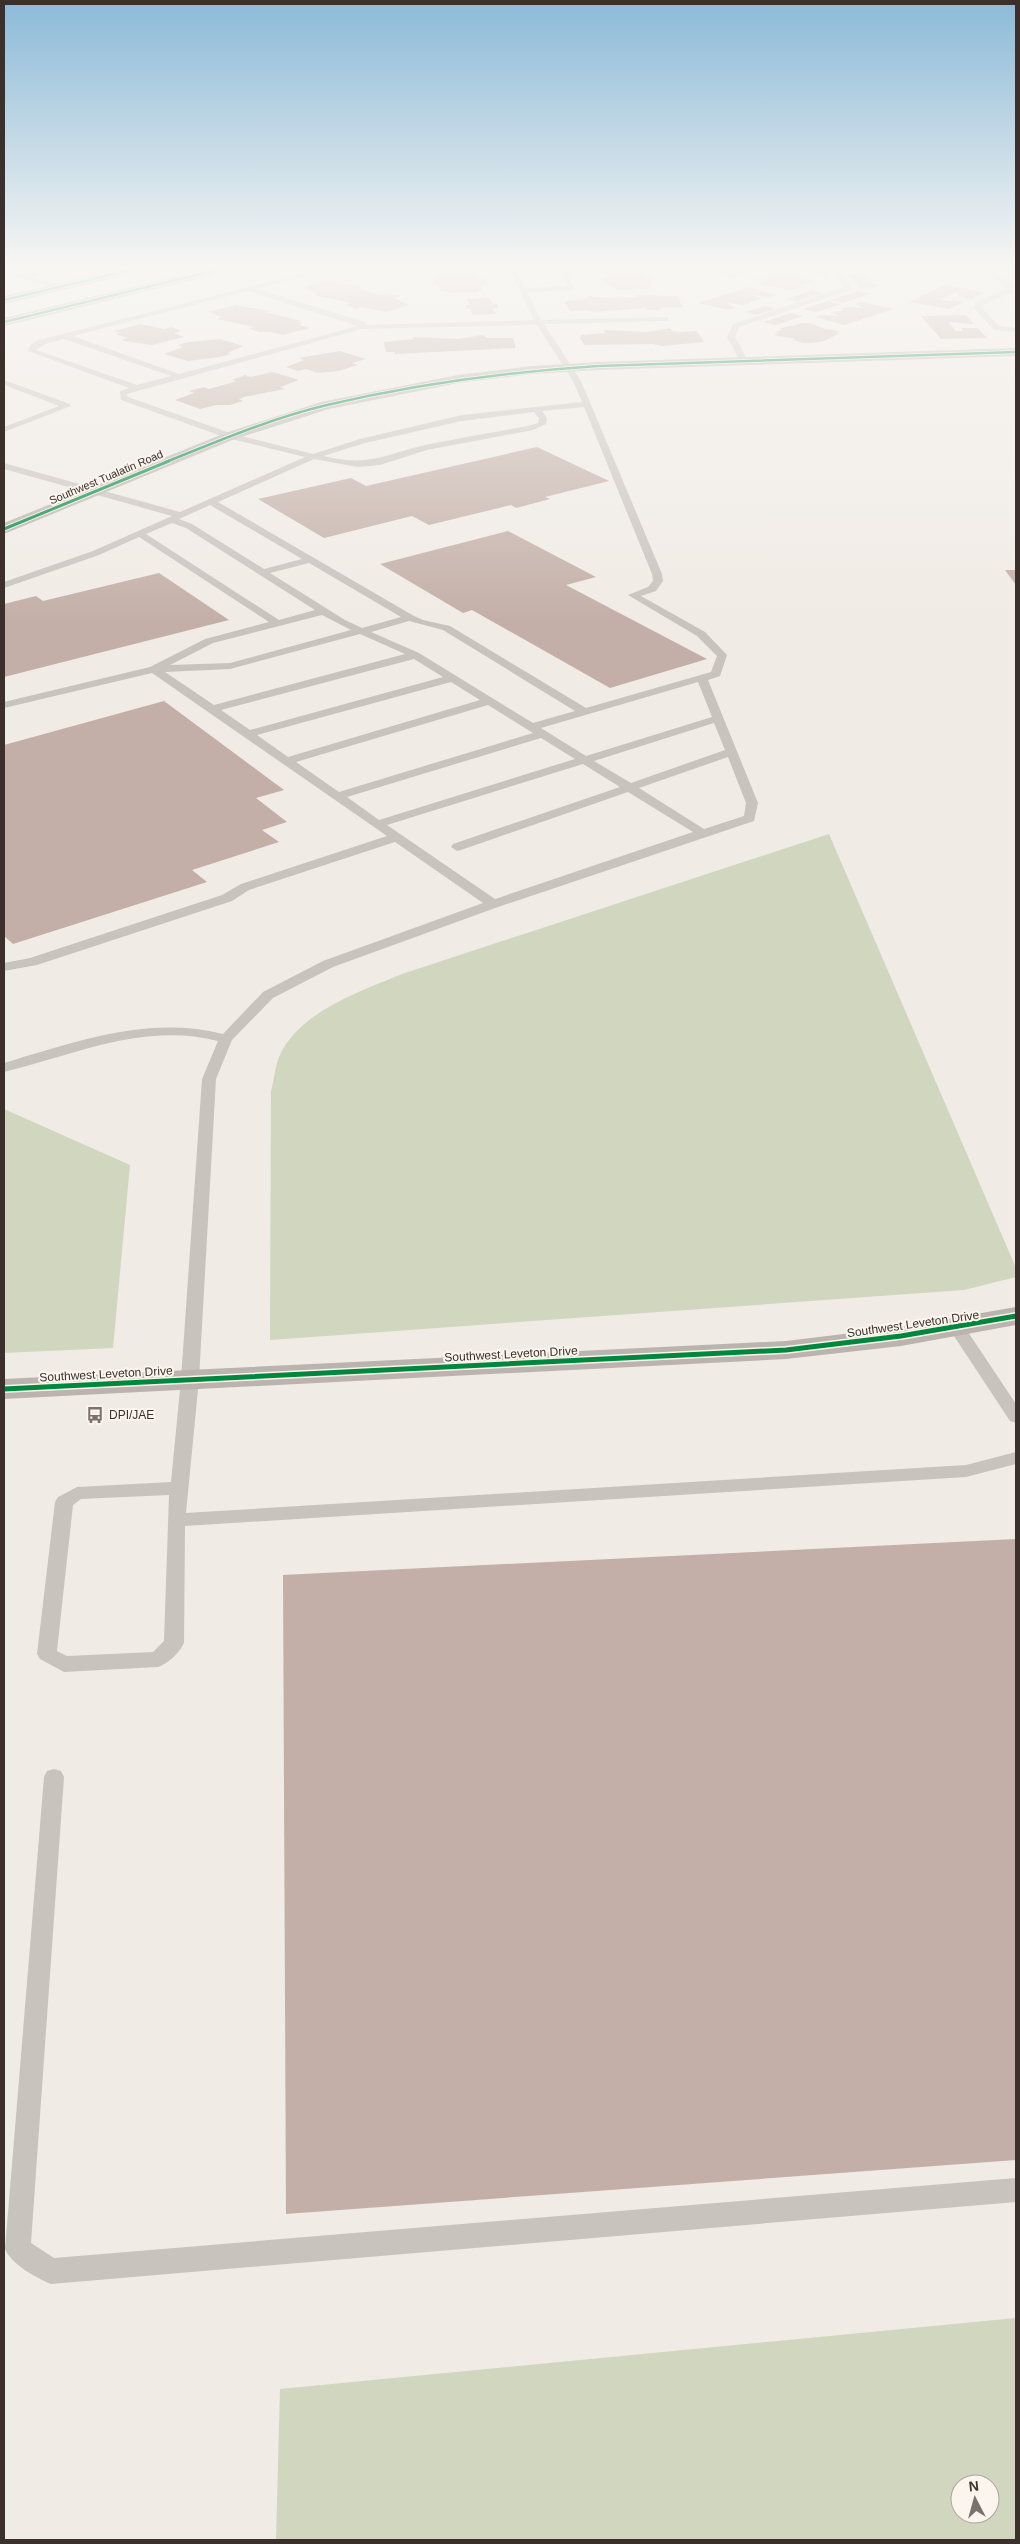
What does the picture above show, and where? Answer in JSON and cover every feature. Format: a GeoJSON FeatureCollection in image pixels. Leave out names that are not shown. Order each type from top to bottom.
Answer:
{"type":"FeatureCollection","features":[{"type":"Feature","properties":{"kind":"main road","name":"Southwest Tualatin Road"},"geometry":{"type":"LineString","coordinates":[[4,529],[99,492],[230,436],[326,405],[388,391],[436,384]]}},
{"type":"Feature","properties":{"kind":"main road","name":"Southwest Leveton Drive"},"geometry":{"type":"LineString","coordinates":[[4,1389],[786,1350],[958,1330],[1016,1316]]}},
{"type":"Feature","properties":{"kind":"lane"},"geometry":{"type":"LineString","coordinates":[[4,430],[67,406],[9,384]]}},
{"type":"Feature","properties":{"kind":"lane"},"geometry":{"type":"LineString","coordinates":[[125,384],[137,388]]}},
{"type":"Feature","properties":{"kind":"lane"},"geometry":{"type":"LineString","coordinates":[[154,384],[123,393],[124,398],[230,436],[337,462],[358,464],[380,462],[425,448],[530,428],[542,424],[543,418],[536,409]]}},
{"type":"Feature","properties":{"kind":"lane"},"geometry":{"type":"LineString","coordinates":[[338,796],[585,712],[716,674],[722,655],[700,634],[632,594],[652,588],[658,581],[657,574],[577,384]]}},
{"type":"Feature","properties":{"kind":"lane"},"geometry":{"type":"LineString","coordinates":[[4,585],[96,553],[314,456],[417,427],[536,409],[587,404]]}},
{"type":"Feature","properties":{"kind":"lane"},"geometry":{"type":"LineString","coordinates":[[4,466],[99,492],[175,517],[324,611],[362,631],[415,654],[703,833]]}},
{"type":"Feature","properties":{"kind":"lane"},"geometry":{"type":"LineString","coordinates":[[211,502],[420,624],[446,628],[585,712]]}},
{"type":"Feature","properties":{"kind":"lane"},"geometry":{"type":"LineString","coordinates":[[140,534],[277,623]]}},
{"type":"Feature","properties":{"kind":"lane"},"geometry":{"type":"LineString","coordinates":[[263,572],[310,560]]}},
{"type":"Feature","properties":{"kind":"lane"},"geometry":{"type":"LineString","coordinates":[[4,705],[154,668],[209,641],[324,611]]}},
{"type":"Feature","properties":{"kind":"lane"},"geometry":{"type":"LineString","coordinates":[[154,668],[230,666],[410,618]]}},
{"type":"Feature","properties":{"kind":"lane"},"geometry":{"type":"LineString","coordinates":[[212,709],[415,654]]}},
{"type":"Feature","properties":{"kind":"lane"},"geometry":{"type":"LineString","coordinates":[[154,668],[493,904]]}},
{"type":"Feature","properties":{"kind":"lane"},"geometry":{"type":"LineString","coordinates":[[249,734],[452,678]]}},
{"type":"Feature","properties":{"kind":"lane"},"geometry":{"type":"LineString","coordinates":[[179,1488],[77,1493],[64,1502],[47,1654],[64,1664],[158,1658],[174,1643],[176,1520],[190,1380],[209,1079],[226,1039],[268,995],[328,964],[493,904],[750,818],[752,803],[702,678]]}},
{"type":"Feature","properties":{"kind":"lane"},"geometry":{"type":"LineString","coordinates":[[287,761],[489,701]]}},
{"type":"Feature","properties":{"kind":"lane"},"geometry":{"type":"LineString","coordinates":[[378,824],[719,718]]}},
{"type":"Feature","properties":{"kind":"lane"},"geometry":{"type":"LineString","coordinates":[[457,847],[732,752]]}},
{"type":"Feature","properties":{"kind":"lane"},"geometry":{"type":"LineString","coordinates":[[4,967],[32,962],[228,898],[245,887],[397,837]]}},
{"type":"Feature","properties":{"kind":"lane"},"geometry":{"type":"LineString","coordinates":[[4,1068],[95,1041],[144,1033],[185,1030],[226,1039]]}},
{"type":"Feature","properties":{"kind":"lane"},"geometry":{"type":"LineString","coordinates":[[958,1330],[1016,1417]]}},
{"type":"Feature","properties":{"kind":"lane"},"geometry":{"type":"LineString","coordinates":[[176,1520],[966,1471],[1016,1458]]}},
{"type":"Feature","properties":{"kind":"lane"},"geometry":{"type":"LineString","coordinates":[[54,1777],[18,2249],[51,2270],[1016,2190]]}},
{"type":"Feature","properties":{"kind":"green space"},"geometry":{"type":"Polygon","coordinates":[[[829,834],[1016,1268],[1016,1277],[964,1290],[270,1340],[271,1091],[279,1057],[288,1041],[300,1027],[332,1005],[402,974],[829,834]]]}},
{"type":"Feature","properties":{"kind":"green space"},"geometry":{"type":"Polygon","coordinates":[[[4,1109],[130,1165],[113,1348],[4,1353],[4,1109]]]}},
{"type":"Feature","properties":{"kind":"green space"},"geometry":{"type":"Polygon","coordinates":[[[1016,2318],[1016,2540],[276,2540],[280,2389],[1016,2318]]]}},
{"type":"Feature","properties":{"kind":"building"},"geometry":{"type":"Polygon","coordinates":[[[227,384],[289,384],[280,387],[285,389],[244,397],[239,399],[243,401],[230,405],[216,405],[200,409],[175,400],[194,393],[189,391],[204,387],[209,389],[227,384]]]}},
{"type":"Feature","properties":{"kind":"building"},"geometry":{"type":"Polygon","coordinates":[[[537,447],[609,481],[545,497],[550,499],[516,508],[511,505],[429,525],[412,516],[324,538],[258,499],[351,478],[366,486],[537,447]]]}},
{"type":"Feature","properties":{"kind":"building"},"geometry":{"type":"Polygon","coordinates":[[[508,531],[596,577],[566,585],[707,659],[610,688],[472,610],[463,613],[380,564],[508,531]]]}},
{"type":"Feature","properties":{"kind":"building"},"geometry":{"type":"Polygon","coordinates":[[[1005,570],[1016,570],[1016,585],[1005,570]]]}},
{"type":"Feature","properties":{"kind":"building"},"geometry":{"type":"Polygon","coordinates":[[[159,573],[229,620],[4,677],[4,604],[36,596],[43,601],[159,573]]]}},
{"type":"Feature","properties":{"kind":"building"},"geometry":{"type":"Polygon","coordinates":[[[164,701],[284,790],[256,798],[287,822],[262,830],[279,842],[192,870],[207,882],[13,944],[4,936],[4,745],[164,701]]]}},
{"type":"Feature","properties":{"kind":"building"},"geometry":{"type":"Polygon","coordinates":[[[1016,1539],[1016,2160],[286,2214],[283,1575],[1016,1539]]]}},
{"type":"Feature","properties":{"kind":"cycle path"},"geometry":{"type":"LineString","coordinates":[[4,529],[230,436],[326,405],[434,384]]}},
{"type":"Feature","properties":{"kind":"cycle path"},"geometry":{"type":"LineString","coordinates":[[4,1389],[786,1350],[901,1336],[1016,1316]]}},
{"type":"Feature","properties":{"kind":"place","name":"DPI/JAE"},"geometry":{"type":"Point","coordinates":[95,1415]}}]}
